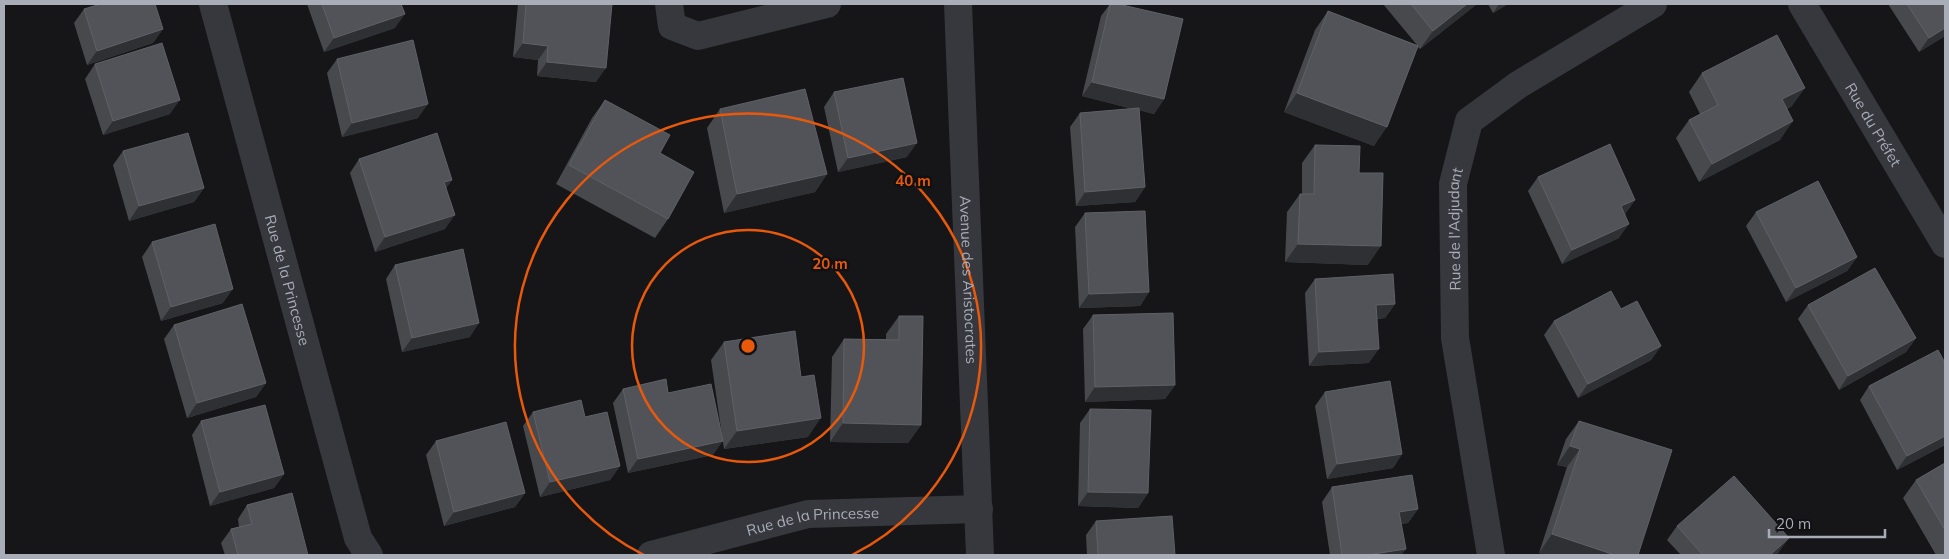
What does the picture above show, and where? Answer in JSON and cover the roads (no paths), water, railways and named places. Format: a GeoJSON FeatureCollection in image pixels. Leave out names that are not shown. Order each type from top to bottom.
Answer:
{"type":"FeatureCollection","features":[{"type":"Feature","properties":{"kind":"street","name":"Rue de la Princesse"},"geometry":{"type":"LineString","coordinates":[[213,4],[358,538],[369,555]]}},
{"type":"Feature","properties":{"kind":"street"},"geometry":{"type":"LineString","coordinates":[[669,4],[672,26],[698,36],[827,4]]}},
{"type":"Feature","properties":{"kind":"street","name":"Avenue des Aristocrates"},"geometry":{"type":"LineString","coordinates":[[958,4],[980,555]]}},
{"type":"Feature","properties":{"kind":"street","name":"Rue de l'Adjudant"},"geometry":{"type":"LineString","coordinates":[[1491,555],[1455,338],[1453,184],[1468,121],[1518,85],[1653,4]]}},
{"type":"Feature","properties":{"kind":"street","name":"Rue du Préfet"},"geometry":{"type":"LineString","coordinates":[[1802,4],[1945,244]]}},
{"type":"Feature","properties":{"kind":"street","name":"Rue de la Princesse"},"geometry":{"type":"LineString","coordinates":[[651,555],[808,514],[979,509]]}}]}
